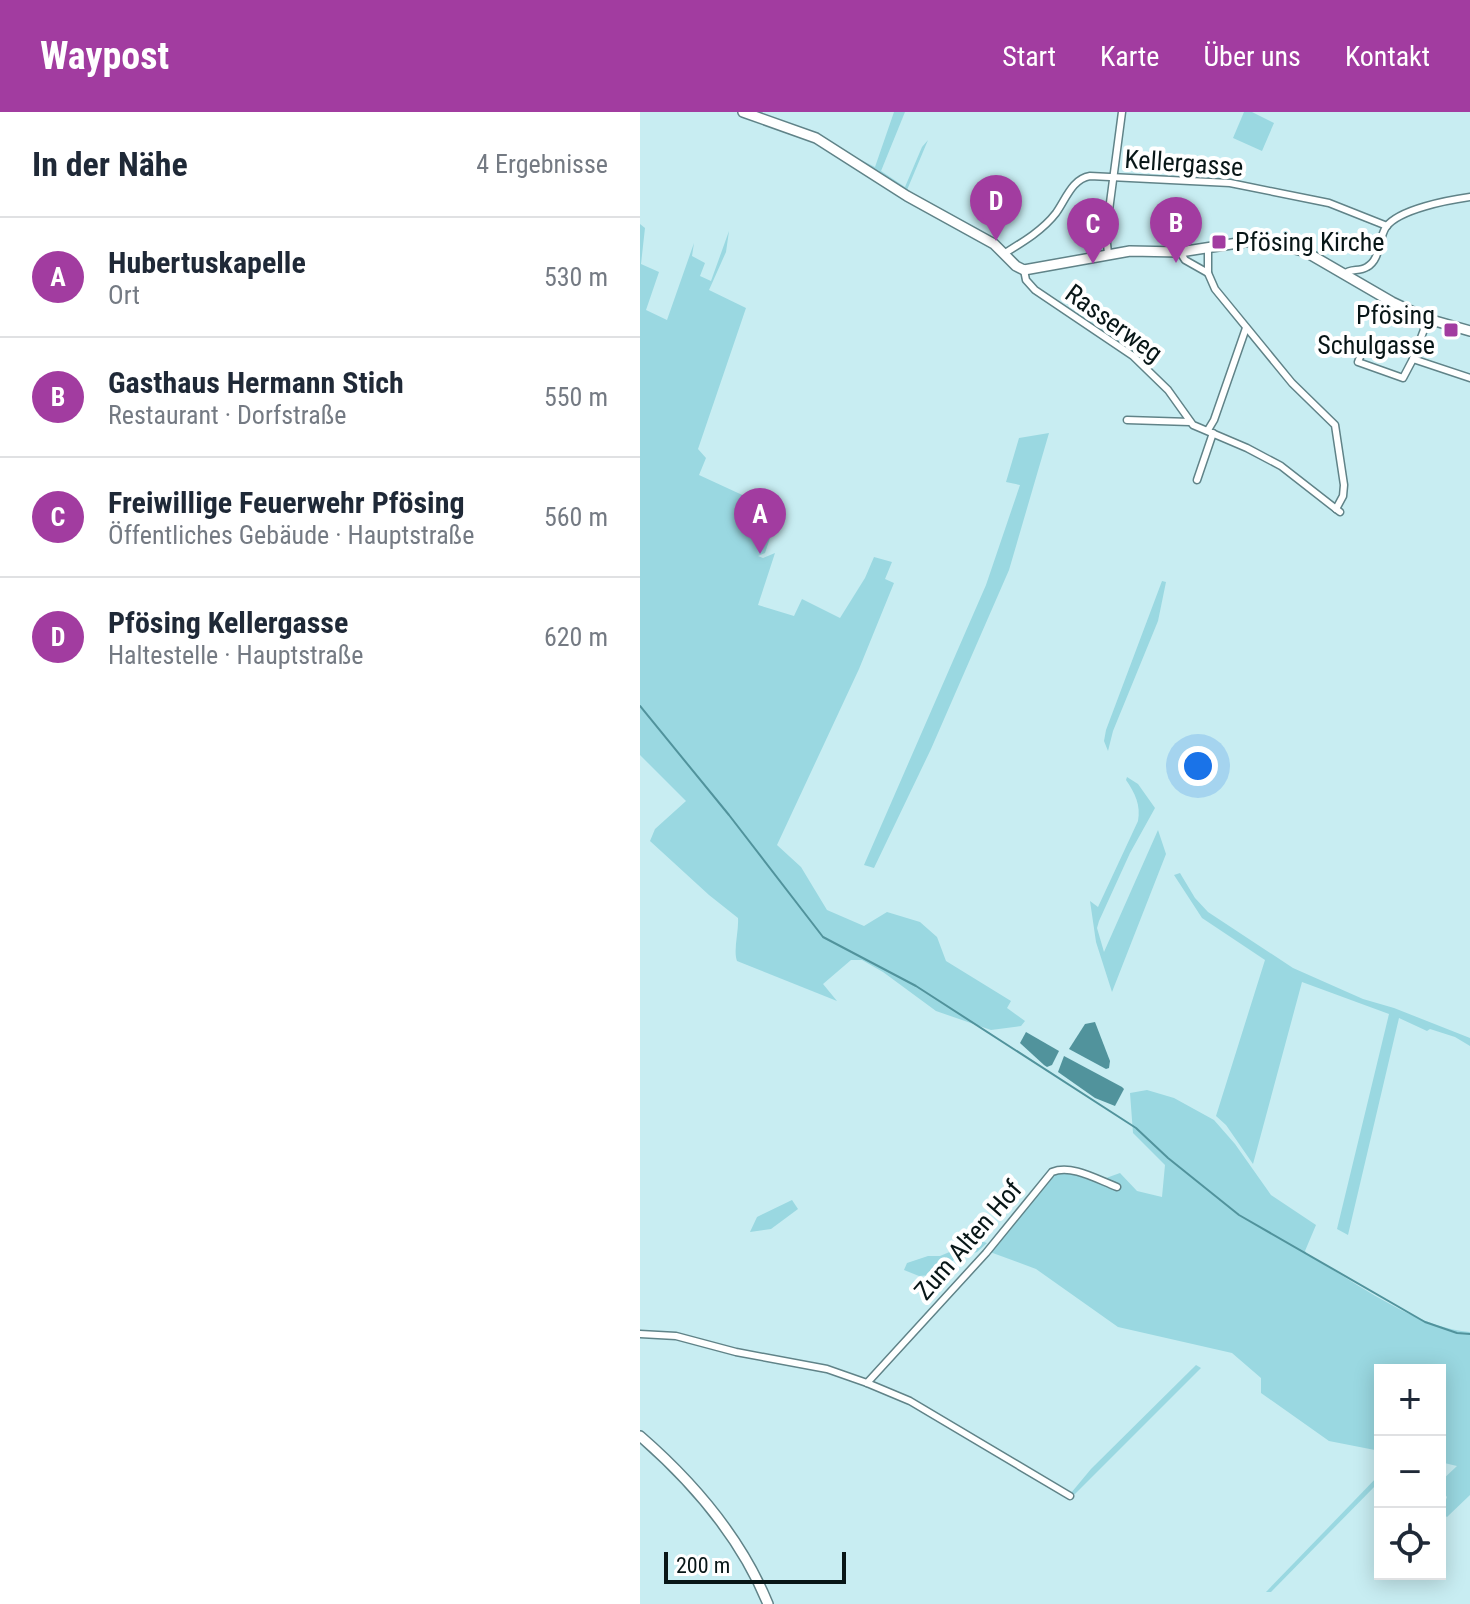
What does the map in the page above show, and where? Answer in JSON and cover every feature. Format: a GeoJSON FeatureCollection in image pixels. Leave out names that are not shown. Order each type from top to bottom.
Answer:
{"type":"FeatureCollection","features":[{"type":"Feature","properties":{"kind":"street"},"geometry":{"type":"LineString","coordinates":[[743,112],[816,138],[907,196],[975,232],[1024,270],[1130,251],[1180,252],[1251,241],[1270,242],[1302,250],[1428,319],[1470,331]]}},
{"type":"Feature","properties":{"kind":"street"},"geometry":{"type":"LineString","coordinates":[[1108,254],[1106,233],[1122,112]]}},
{"type":"Feature","properties":{"kind":"street","name":"Kellergasse"},"geometry":{"type":"LineString","coordinates":[[1005,253],[1051,219],[1080,179],[1090,176],[1189,179],[1247,186],[1329,203],[1387,226]]}},
{"type":"Feature","properties":{"kind":"street"},"geometry":{"type":"LineString","coordinates":[[1344,274],[1371,264],[1387,226],[1413,211],[1470,197]]}},
{"type":"Feature","properties":{"kind":"street"},"geometry":{"type":"LineString","coordinates":[[1197,480],[1246,328],[1215,289],[1208,273],[1208,248]]}},
{"type":"Feature","properties":{"kind":"street"},"geometry":{"type":"LineString","coordinates":[[1180,252],[1185,260],[1208,273]]}},
{"type":"Feature","properties":{"kind":"street","name":"Rasserweg"},"geometry":{"type":"LineString","coordinates":[[1024,270],[1026,280],[1035,290],[1133,356],[1163,385],[1196,428],[1281,466],[1338,511],[1344,485],[1335,425],[1292,383],[1246,328]]}},
{"type":"Feature","properties":{"kind":"street"},"geometry":{"type":"LineString","coordinates":[[1360,357],[1358,362],[1398,378],[1406,374],[1428,319]]}},
{"type":"Feature","properties":{"kind":"street"},"geometry":{"type":"LineString","coordinates":[[1413,359],[1470,378]]}},
{"type":"Feature","properties":{"kind":"street"},"geometry":{"type":"LineString","coordinates":[[1127,420],[1190,422]]}},
{"type":"Feature","properties":{"kind":"street","name":"Zum Alten Hof"},"geometry":{"type":"LineString","coordinates":[[867,1383],[986,1253],[1052,1172],[1063,1169],[1077,1172],[1117,1187]]}},
{"type":"Feature","properties":{"kind":"street"},"geometry":{"type":"LineString","coordinates":[[640,1334],[676,1336],[736,1352],[827,1369],[867,1383],[910,1401],[1070,1496]]}},
{"type":"Feature","properties":{"kind":"street"},"geometry":{"type":"LineString","coordinates":[[640,1436],[696,1488],[755,1575],[768,1604]]}},
{"type":"Feature","properties":{"kind":"shaded area"},"geometry":{"type":"Polygon","coordinates":[[[894,112],[905,112],[881,171],[905,187],[928,140],[907,190],[859,159],[875,167],[894,112]]]}},
{"type":"Feature","properties":{"kind":"shaded area"},"geometry":{"type":"Polygon","coordinates":[[[1244,112],[1252,112],[1274,123],[1262,151],[1233,138],[1244,112]]]}},
{"type":"Feature","properties":{"kind":"shaded area"},"geometry":{"type":"Polygon","coordinates":[[[640,224],[645,228],[641,264],[659,272],[646,310],[667,320],[694,243],[692,256],[705,263],[700,276],[711,281],[729,231],[726,252],[709,290],[746,308],[698,449],[706,458],[699,475],[751,499],[754,503],[751,518],[764,527],[763,533],[771,535],[765,553],[758,556],[763,558],[775,553],[758,605],[794,616],[802,599],[840,618],[874,557],[892,562],[885,579],[894,583],[859,669],[777,845],[801,867],[827,910],[864,926],[887,912],[920,922],[937,937],[946,961],[1011,1001],[1007,1008],[1025,1021],[1021,1026],[991,1030],[936,1011],[862,960],[851,960],[823,984],[837,1001],[737,961],[738,918],[650,841],[655,829],[686,801],[640,755],[640,224]]]}},
{"type":"Feature","properties":{"kind":"shaded area"},"geometry":{"type":"Polygon","coordinates":[[[1049,433],[1009,570],[931,749],[874,868],[864,865],[986,585],[1020,485],[1006,482],[1019,438],[1049,433]]]}},
{"type":"Feature","properties":{"kind":"shaded area"},"geometry":{"type":"Polygon","coordinates":[[[1162,581],[1166,582],[1158,621],[1113,731],[1108,751],[1104,741],[1106,730],[1162,581]]]}},
{"type":"Feature","properties":{"kind":"shaded area"},"geometry":{"type":"Polygon","coordinates":[[[1127,777],[1138,784],[1155,808],[1130,853],[1099,921],[1097,928],[1104,952],[1158,830],[1166,854],[1112,992],[1096,942],[1090,901],[1098,907],[1138,821],[1138,804],[1127,777]]]}},
{"type":"Feature","properties":{"kind":"shaded area"},"geometry":{"type":"Polygon","coordinates":[[[1180,873],[1208,912],[1293,968],[1363,999],[1470,1038],[1470,1046],[1455,1037],[1430,1029],[1427,1031],[1399,1018],[1348,1235],[1337,1229],[1389,1014],[1302,982],[1253,1164],[1226,1125],[1216,1116],[1265,960],[1202,918],[1174,875],[1180,873]]]}},
{"type":"Feature","properties":{"kind":"shaded area"},"geometry":{"type":"Polygon","coordinates":[[[1095,1022],[1110,1061],[1106,1069],[1069,1049],[1085,1024],[1095,1022]]]}},
{"type":"Feature","properties":{"kind":"shaded area"},"geometry":{"type":"Polygon","coordinates":[[[1026,1032],[1059,1051],[1052,1065],[1044,1065],[1020,1043],[1026,1032]]]}},
{"type":"Feature","properties":{"kind":"shaded area"},"geometry":{"type":"Polygon","coordinates":[[[1064,1056],[1122,1087],[1124,1089],[1115,1106],[1095,1098],[1058,1072],[1064,1056]]]}},
{"type":"Feature","properties":{"kind":"shaded area"},"geometry":{"type":"Polygon","coordinates":[[[1147,1090],[1174,1098],[1214,1120],[1271,1195],[1316,1225],[1305,1251],[1307,1254],[1407,1313],[1449,1329],[1470,1332],[1470,1495],[1447,1517],[1446,1476],[1457,1466],[1446,1463],[1446,1364],[1374,1364],[1374,1450],[1329,1441],[1261,1393],[1261,1378],[1232,1353],[1118,1327],[1036,1269],[990,1252],[1054,1176],[1064,1171],[1095,1182],[1120,1173],[1137,1191],[1162,1197],[1165,1165],[1133,1133],[1130,1093],[1147,1090]]]}},
{"type":"Feature","properties":{"kind":"shaded area"},"geometry":{"type":"Polygon","coordinates":[[[792,1200],[798,1209],[771,1229],[750,1232],[757,1217],[792,1200]]]}},
{"type":"Feature","properties":{"kind":"shaded area"},"geometry":{"type":"Polygon","coordinates":[[[978,1240],[987,1243],[977,1252],[954,1260],[931,1275],[919,1276],[904,1270],[907,1263],[928,1256],[940,1256],[978,1240]]]}},
{"type":"Feature","properties":{"kind":"shaded area"},"geometry":{"type":"Polygon","coordinates":[[[1196,1365],[1201,1368],[1074,1495],[1071,1493],[1091,1469],[1196,1365]]]}},
{"type":"Feature","properties":{"kind":"shaded area"},"geometry":{"type":"Polygon","coordinates":[[[1374,1480],[1374,1487],[1271,1592],[1266,1592],[1374,1480]]]}},
{"type":"Feature","properties":{"kind":"waterway"},"geometry":{"type":"LineString","coordinates":[[640,706],[823,937],[916,986],[1136,1128],[1239,1215],[1425,1322],[1470,1334]]}},
{"type":"Feature","properties":{"kind":"place","name":"Pfösing Kellergasse"},"geometry":{"type":"Point","coordinates":[996,241]}},
{"type":"Feature","properties":{"kind":"place","name":"Pfösing Kirche"},"geometry":{"type":"Point","coordinates":[1219,242]}},
{"type":"Feature","properties":{"kind":"place","name":"Gasthaus Hermann Stich"},"geometry":{"type":"Point","coordinates":[1176,263]}},
{"type":"Feature","properties":{"kind":"place","name":"Freiwillige Feuerwehr Pfösing"},"geometry":{"type":"Point","coordinates":[1093,264]}},
{"type":"Feature","properties":{"kind":"place","name":"Pfösing Schulgasse"},"geometry":{"type":"Point","coordinates":[1451,330]}},
{"type":"Feature","properties":{"kind":"place","name":"Hubertuskapelle"},"geometry":{"type":"Point","coordinates":[760,554]}}]}
